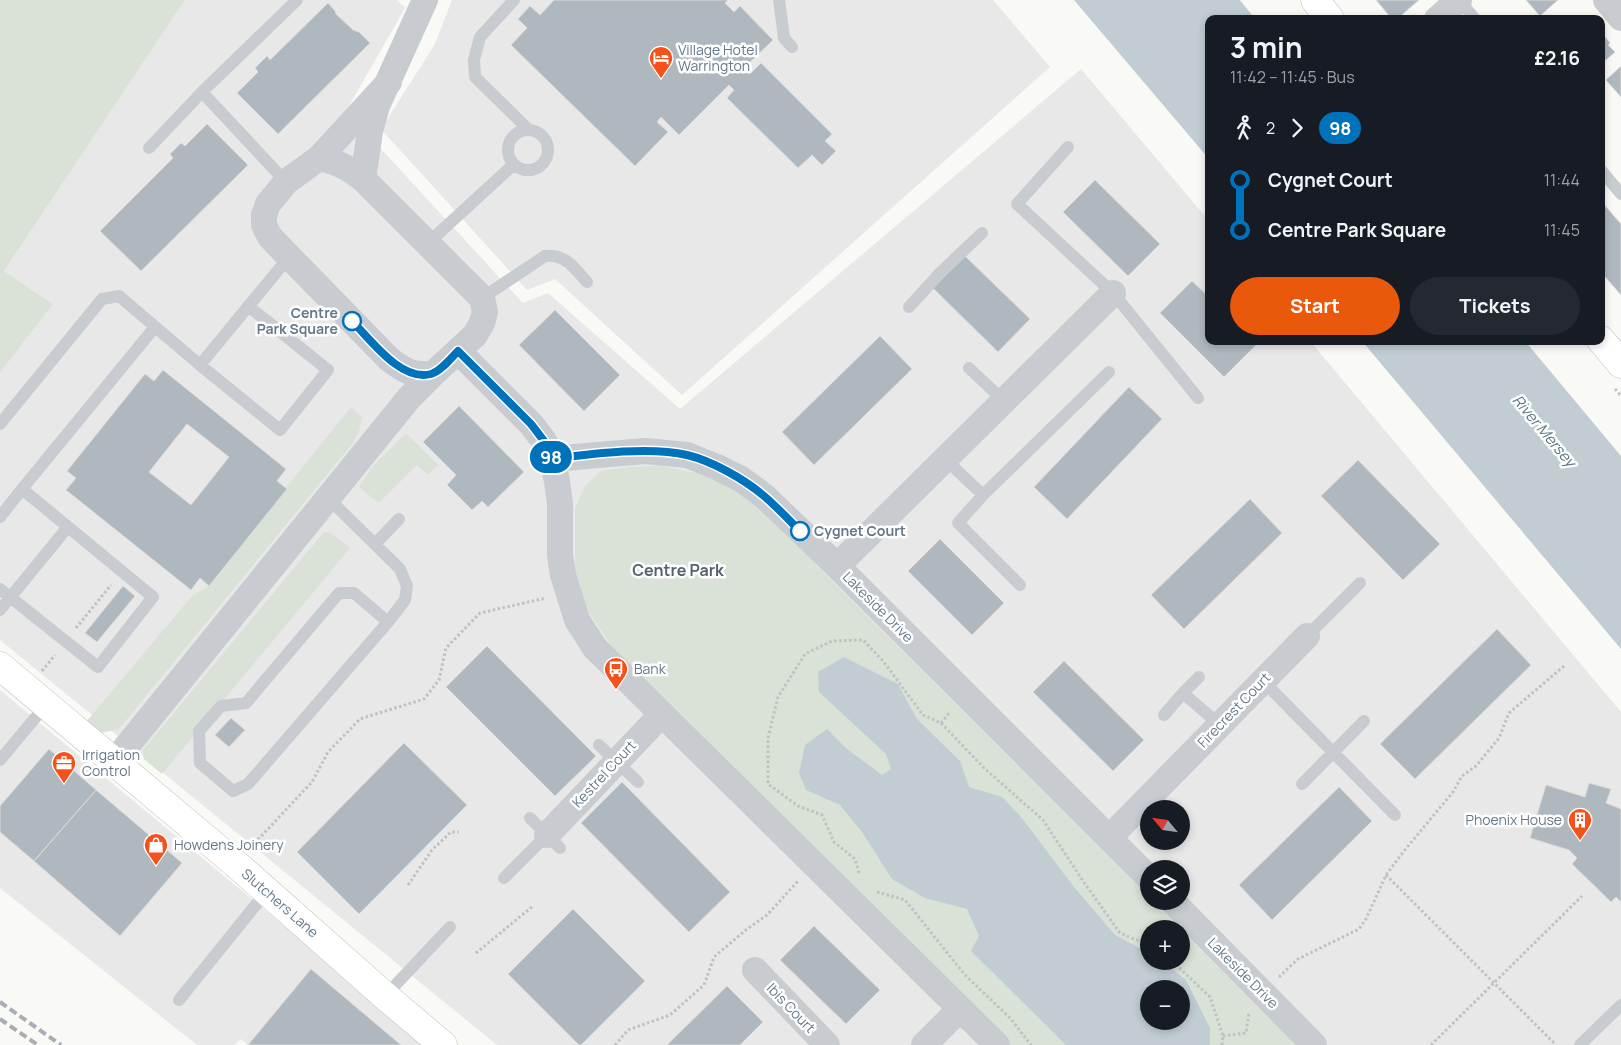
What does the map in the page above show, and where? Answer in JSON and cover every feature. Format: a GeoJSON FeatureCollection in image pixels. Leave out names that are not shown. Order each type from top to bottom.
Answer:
{"type":"FeatureCollection","features":[{"type":"Feature","properties":{"kind":"highway"},"geometry":{"type":"LineString","coordinates":[[1314,0],[1327,15]]}},
{"type":"Feature","properties":{"kind":"highway"},"geometry":{"type":"LineString","coordinates":[[1605,345],[1621,364]]}},
{"type":"Feature","properties":{"kind":"highway","name":"Slutchers Lane"},"geometry":{"type":"LineString","coordinates":[[0,666],[236,864],[443,1045]]}},
{"type":"Feature","properties":{"kind":"street"},"geometry":{"type":"LineString","coordinates":[[362,179],[370,131],[377,106],[425,0]]}},
{"type":"Feature","properties":{"kind":"street"},"geometry":{"type":"LineString","coordinates":[[1442,15],[1459,0]]}},
{"type":"Feature","properties":{"kind":"street"},"geometry":{"type":"LineString","coordinates":[[1606,0],[1621,18]]}},
{"type":"Feature","properties":{"kind":"street"},"geometry":{"type":"LineString","coordinates":[[389,82],[319,158],[286,182],[268,204],[264,215],[264,225],[270,237],[289,258],[389,359],[402,369],[417,375],[433,374]]}},
{"type":"Feature","properties":{"kind":"street"},"geometry":{"type":"LineString","coordinates":[[114,762],[409,398],[475,335],[482,323],[485,312],[482,298],[428,243],[362,179],[348,168],[335,161],[319,158]]}},
{"type":"Feature","properties":{"kind":"street"},"geometry":{"type":"LineString","coordinates":[[837,566],[1113,293]]}},
{"type":"Feature","properties":{"kind":"street"},"geometry":{"type":"LineString","coordinates":[[458,351],[531,424],[544,441],[552,459],[558,481],[560,555],[563,575],[577,620],[595,648],[996,1045]]}},
{"type":"Feature","properties":{"kind":"street"},"geometry":{"type":"LineString","coordinates":[[374,442],[388,411],[392,393],[393,376],[389,359]]}},
{"type":"Feature","properties":{"kind":"street","name":"Lakeside Drive"},"geometry":{"type":"LineString","coordinates":[[552,459],[645,451],[687,455],[717,466],[741,479],[764,496],[837,566],[1140,869]]}},
{"type":"Feature","properties":{"kind":"street","name":"Firecrest Court"},"geometry":{"type":"LineString","coordinates":[[1109,838],[1307,636]]}},
{"type":"Feature","properties":{"kind":"street","name":"Kestrel Court"},"geometry":{"type":"LineString","coordinates":[[546,834],[608,753],[662,714]]}},
{"type":"Feature","properties":{"kind":"street","name":"Lakeside Drive"},"geometry":{"type":"LineString","coordinates":[[1181,910],[1314,1045]]}},
{"type":"Feature","properties":{"kind":"street","name":"Ibis Court"},"geometry":{"type":"LineString","coordinates":[[755,970],[827,1045]]}},
{"type":"Feature","properties":{"kind":"street"},"geometry":{"type":"LineString","coordinates":[[924,1045],[960,1009]]}},
{"type":"Feature","properties":{"kind":"lane"},"geometry":{"type":"LineString","coordinates":[[148,148],[202,92],[297,0]]}},
{"type":"Feature","properties":{"kind":"lane"},"geometry":{"type":"LineString","coordinates":[[514,0],[480,37],[474,60],[475,77],[528,130],[541,135],[545,140],[548,146],[546,158],[538,168],[531,170],[519,169],[513,165],[507,152],[510,139],[515,134],[528,130]]}},
{"type":"Feature","properties":{"kind":"lane"},"geometry":{"type":"LineString","coordinates":[[779,0],[784,38],[792,47]]}},
{"type":"Feature","properties":{"kind":"lane"},"geometry":{"type":"LineString","coordinates":[[1459,0],[1471,15]]}},
{"type":"Feature","properties":{"kind":"lane"},"geometry":{"type":"LineString","coordinates":[[202,92],[286,182]]}},
{"type":"Feature","properties":{"kind":"lane"},"geometry":{"type":"LineString","coordinates":[[1068,148],[1017,204],[1113,293],[1198,398]]}},
{"type":"Feature","properties":{"kind":"lane"},"geometry":{"type":"LineString","coordinates":[[428,243],[513,165]]}},
{"type":"Feature","properties":{"kind":"lane"},"geometry":{"type":"LineString","coordinates":[[1605,175],[1621,194]]}},
{"type":"Feature","properties":{"kind":"lane"},"geometry":{"type":"LineString","coordinates":[[909,307],[939,274],[982,233]]}},
{"type":"Feature","properties":{"kind":"lane"},"geometry":{"type":"LineString","coordinates":[[482,298],[545,256],[555,255],[563,258],[588,282]]}},
{"type":"Feature","properties":{"kind":"lane"},"geometry":{"type":"LineString","coordinates":[[200,365],[289,258]]}},
{"type":"Feature","properties":{"kind":"lane"},"geometry":{"type":"LineString","coordinates":[[0,424],[102,299],[119,296],[280,430],[328,370],[248,306]]}},
{"type":"Feature","properties":{"kind":"lane"},"geometry":{"type":"LineString","coordinates":[[0,517],[155,327]]}},
{"type":"Feature","properties":{"kind":"lane"},"geometry":{"type":"LineString","coordinates":[[969,368],[1004,401]]}},
{"type":"Feature","properties":{"kind":"lane"},"geometry":{"type":"LineString","coordinates":[[1020,585],[958,523],[1109,372]]}},
{"type":"Feature","properties":{"kind":"lane"},"geometry":{"type":"LineString","coordinates":[[945,459],[983,496]]}},
{"type":"Feature","properties":{"kind":"lane"},"geometry":{"type":"LineString","coordinates":[[0,589],[98,668],[153,597],[22,489]]}},
{"type":"Feature","properties":{"kind":"lane"},"geometry":{"type":"LineString","coordinates":[[329,499],[400,569],[408,586],[405,600],[388,622],[248,784],[233,791],[200,763],[198,731],[221,706],[246,702],[339,593],[354,593],[388,622]]}},
{"type":"Feature","properties":{"kind":"lane"},"geometry":{"type":"LineString","coordinates":[[375,544],[399,519]]}},
{"type":"Feature","properties":{"kind":"lane"},"geometry":{"type":"LineString","coordinates":[[0,610],[67,528]]}},
{"type":"Feature","properties":{"kind":"lane","name":"Firecrest Court"},"geometry":{"type":"LineString","coordinates":[[1307,636],[1360,583]]}},
{"type":"Feature","properties":{"kind":"lane"},"geometry":{"type":"LineString","coordinates":[[1164,715],[1199,677]]}},
{"type":"Feature","properties":{"kind":"lane"},"geometry":{"type":"LineString","coordinates":[[1263,681],[1395,815]]}},
{"type":"Feature","properties":{"kind":"lane"},"geometry":{"type":"LineString","coordinates":[[1183,693],[1220,725]]}},
{"type":"Feature","properties":{"kind":"lane"},"geometry":{"type":"LineString","coordinates":[[0,760],[46,705]]}},
{"type":"Feature","properties":{"kind":"lane"},"geometry":{"type":"LineString","coordinates":[[1302,784],[1364,721]]}},
{"type":"Feature","properties":{"kind":"lane"},"geometry":{"type":"LineString","coordinates":[[608,753],[638,782]]}},
{"type":"Feature","properties":{"kind":"lane"},"geometry":{"type":"LineString","coordinates":[[504,878],[546,834]]}},
{"type":"Feature","properties":{"kind":"lane"},"geometry":{"type":"LineString","coordinates":[[179,1000],[267,891]]}},
{"type":"Feature","properties":{"kind":"lane"},"geometry":{"type":"LineString","coordinates":[[385,996],[450,927]]}},
{"type":"Feature","properties":{"kind":"lane"},"geometry":{"type":"LineString","coordinates":[[1580,1045],[1621,1005]]}},
{"type":"Feature","properties":{"kind":"path"},"geometry":{"type":"LineString","coordinates":[[74,630],[113,582]]}},
{"type":"Feature","properties":{"kind":"path"},"geometry":{"type":"LineString","coordinates":[[236,864],[312,782],[328,752],[360,719],[424,699],[440,680],[446,648],[480,613],[568,594]]}},
{"type":"Feature","properties":{"kind":"path"},"geometry":{"type":"LineString","coordinates":[[864,878],[858,872],[855,859],[834,842],[822,815],[798,806],[768,784],[768,738],[778,697],[805,654],[832,641],[863,640],[883,661],[923,715],[941,723],[984,768],[1042,820],[1083,882],[1120,932],[1140,941]]}},
{"type":"Feature","properties":{"kind":"path"},"geometry":{"type":"LineString","coordinates":[[41,672],[57,653]]}},
{"type":"Feature","properties":{"kind":"path"},"geometry":{"type":"LineString","coordinates":[[1223,1036],[1246,1033],[1249,1011],[1263,993],[1298,959],[1359,929],[1366,920],[1386,875],[1404,850],[1453,792],[1462,776],[1476,766],[1499,738],[1508,714],[1564,666]]}},
{"type":"Feature","properties":{"kind":"path"},"geometry":{"type":"LineString","coordinates":[[408,885],[432,850],[451,832],[459,832]]}},
{"type":"Feature","properties":{"kind":"path"},"geometry":{"type":"LineString","coordinates":[[614,1045],[628,1030],[670,1015],[704,985],[714,957],[767,915],[813,864]]}},
{"type":"Feature","properties":{"kind":"path"},"geometry":{"type":"LineString","coordinates":[[1386,875],[1556,1045]]}},
{"type":"Feature","properties":{"kind":"path"},"geometry":{"type":"LineString","coordinates":[[876,891],[905,900],[965,975],[1011,1019],[1031,1045]]}},
{"type":"Feature","properties":{"kind":"path"},"geometry":{"type":"LineString","coordinates":[[1431,1045],[1582,896]]}},
{"type":"Feature","properties":{"kind":"path"},"geometry":{"type":"LineString","coordinates":[[476,954],[533,906]]}},
{"type":"Feature","properties":{"kind":"path"},"geometry":{"type":"LineString","coordinates":[[1182,970],[1210,996],[1223,1036],[1222,1045]]}},
{"type":"Feature","properties":{"kind":"shaded area"},"geometry":{"type":"Polygon","coordinates":[[[0,0],[185,0],[4,271],[53,304],[0,373],[0,0]]]}},
{"type":"Feature","properties":{"kind":"shaded area","name":"Centre Park"},"geometry":{"type":"Polygon","coordinates":[[[185,0],[397,0],[405,8],[346,111],[523,303],[548,293],[680,409],[1081,69],[1205,216],[1205,345],[1313,345],[1621,712],[1621,1045],[497,1045],[0,640],[0,373],[53,304],[4,271],[185,0]]]}},
{"type":"Feature","properties":{"kind":"shaded area"},"geometry":{"type":"Polygon","coordinates":[[[452,0],[993,0],[1050,67],[682,395],[555,279],[527,290],[381,129],[435,44],[452,0]]]}},
{"type":"Feature","properties":{"kind":"shaded area"},"geometry":{"type":"Polygon","coordinates":[[[351,407],[362,417],[359,432],[352,444],[119,729],[100,733],[86,722],[193,595],[204,590],[351,407]]]}},
{"type":"Feature","properties":{"kind":"shaded area"},"geometry":{"type":"Polygon","coordinates":[[[406,433],[438,465],[428,475],[417,465],[379,503],[359,487],[372,467],[406,433]]]}},
{"type":"Feature","properties":{"kind":"shaded area"},"geometry":{"type":"Polygon","coordinates":[[[661,466],[701,474],[735,489],[760,509],[1140,888],[1140,910],[1162,910],[1171,920],[1140,920],[1140,970],[1190,970],[1190,939],[1296,1045],[1010,1045],[681,714],[616,652],[585,607],[575,571],[575,509],[585,486],[601,471],[630,467],[661,466]]]}},
{"type":"Feature","properties":{"kind":"shaded area"},"geometry":{"type":"Polygon","coordinates":[[[324,532],[331,533],[350,548],[162,774],[144,759],[143,750],[324,532]]]}},
{"type":"Feature","properties":{"kind":"shaded area"},"geometry":{"type":"Polygon","coordinates":[[[0,690],[300,939],[422,1045],[248,1045],[241,1039],[234,1045],[197,1045],[0,888],[0,690]]]}},
{"type":"Feature","properties":{"kind":"water"},"geometry":{"type":"Polygon","coordinates":[[[1074,0],[1240,0],[1252,15],[1205,15],[1205,154],[1074,0]]]}},
{"type":"Feature","properties":{"kind":"water","name":"River Mersey"},"geometry":{"type":"Polygon","coordinates":[[[1365,345],[1528,345],[1621,456],[1621,649],[1365,345]]]}},
{"type":"Feature","properties":{"kind":"water"},"geometry":{"type":"Polygon","coordinates":[[[844,657],[898,684],[917,719],[960,761],[969,787],[1002,797],[1021,817],[1074,887],[1115,935],[1140,948],[1140,970],[1173,970],[1186,980],[1140,980],[1140,1030],[1190,1030],[1190,988],[1210,1028],[1210,1045],[1066,1045],[971,951],[979,936],[967,909],[925,898],[892,879],[862,832],[840,805],[806,790],[799,773],[805,745],[827,729],[847,749],[882,775],[891,769],[886,754],[819,692],[818,672],[844,657]]]}},
{"type":"Feature","properties":{"kind":"building","name":"Village Hotel Warrington"},"geometry":{"type":"Polygon","coordinates":[[[554,0],[728,0],[725,3],[734,12],[740,6],[773,40],[746,66],[752,72],[761,63],[832,134],[825,141],[836,151],[822,165],[812,155],[798,168],[727,98],[734,90],[729,85],[679,135],[661,117],[657,122],[668,132],[635,166],[511,45],[527,28],[518,19],[530,6],[540,15],[554,0]]]}},
{"type":"Feature","properties":{"kind":"building"},"geometry":{"type":"Polygon","coordinates":[[[1376,0],[1419,0],[1402,15],[1389,15],[1376,0]]]}},
{"type":"Feature","properties":{"kind":"building"},"geometry":{"type":"Polygon","coordinates":[[[1526,0],[1558,0],[1541,15],[1526,0]]]}},
{"type":"Feature","properties":{"kind":"building"},"geometry":{"type":"Polygon","coordinates":[[[328,3],[336,14],[370,43],[278,134],[237,93],[258,72],[255,68],[267,56],[270,60],[328,3]]]}},
{"type":"Feature","properties":{"kind":"building"},"geometry":{"type":"Polygon","coordinates":[[[1605,37],[1610,43],[1608,45],[1615,52],[1605,61],[1605,37]]]}},
{"type":"Feature","properties":{"kind":"building"},"geometry":{"type":"Polygon","coordinates":[[[1621,66],[1621,97],[1606,80],[1621,66]]]}},
{"type":"Feature","properties":{"kind":"building"},"geometry":{"type":"Polygon","coordinates":[[[207,124],[248,165],[141,271],[100,231],[173,158],[170,154],[181,143],[185,146],[207,124]]]}},
{"type":"Feature","properties":{"kind":"building"},"geometry":{"type":"Polygon","coordinates":[[[1095,180],[1160,244],[1128,276],[1063,212],[1095,180]]]}},
{"type":"Feature","properties":{"kind":"building"},"geometry":{"type":"Polygon","coordinates":[[[1605,206],[1621,224],[1621,295],[1605,277],[1605,206]]]}},
{"type":"Feature","properties":{"kind":"building"},"geometry":{"type":"Polygon","coordinates":[[[965,256],[1030,319],[998,352],[933,288],[965,256]]]}},
{"type":"Feature","properties":{"kind":"building"},"geometry":{"type":"Polygon","coordinates":[[[1192,281],[1205,293],[1205,345],[1256,345],[1224,377],[1160,313],[1192,281]]]}},
{"type":"Feature","properties":{"kind":"building"},"geometry":{"type":"Polygon","coordinates":[[[555,310],[620,375],[584,411],[519,345],[555,310]]]}},
{"type":"Feature","properties":{"kind":"building"},"geometry":{"type":"Polygon","coordinates":[[[880,336],[912,369],[814,465],[782,432],[880,336]]]}},
{"type":"Feature","properties":{"kind":"building"},"geometry":{"type":"Polygon","coordinates":[[[163,370],[286,469],[277,481],[287,489],[209,586],[200,578],[191,590],[66,490],[76,478],[67,471],[145,374],[154,381],[163,370]],[[187,424],[149,472],[191,505],[229,457],[187,424]]]}},
{"type":"Feature","properties":{"kind":"building"},"geometry":{"type":"Polygon","coordinates":[[[1129,387],[1162,419],[1067,519],[1034,487],[1129,387]]]}},
{"type":"Feature","properties":{"kind":"building"},"geometry":{"type":"Polygon","coordinates":[[[459,406],[524,472],[488,507],[482,501],[472,510],[447,485],[456,475],[423,442],[459,406]]]}},
{"type":"Feature","properties":{"kind":"building"},"geometry":{"type":"Polygon","coordinates":[[[1358,460],[1440,544],[1403,580],[1321,496],[1358,460]]]}},
{"type":"Feature","properties":{"kind":"building"},"geometry":{"type":"Polygon","coordinates":[[[1250,499],[1282,533],[1184,629],[1151,595],[1250,499]]]}},
{"type":"Feature","properties":{"kind":"building"},"geometry":{"type":"Polygon","coordinates":[[[940,539],[1004,603],[972,635],[908,571],[940,539]]]}},
{"type":"Feature","properties":{"kind":"building"},"geometry":{"type":"Polygon","coordinates":[[[123,586],[135,596],[97,642],[85,633],[123,586]]]}},
{"type":"Feature","properties":{"kind":"building"},"geometry":{"type":"Polygon","coordinates":[[[1497,629],[1531,665],[1415,779],[1380,744],[1497,629]]]}},
{"type":"Feature","properties":{"kind":"building"},"geometry":{"type":"Polygon","coordinates":[[[487,646],[596,756],[555,796],[446,687],[487,646]]]}},
{"type":"Feature","properties":{"kind":"building"},"geometry":{"type":"Polygon","coordinates":[[[1064,661],[1144,740],[1113,771],[1033,692],[1064,661]]]}},
{"type":"Feature","properties":{"kind":"building"},"geometry":{"type":"Polygon","coordinates":[[[231,718],[245,730],[229,747],[215,735],[231,718]]]}},
{"type":"Feature","properties":{"kind":"building"},"geometry":{"type":"Polygon","coordinates":[[[404,743],[467,805],[359,914],[297,852],[404,743]]]}},
{"type":"Feature","properties":{"kind":"building"},"geometry":{"type":"Polygon","coordinates":[[[49,749],[96,790],[34,861],[0,832],[0,806],[49,749]]]}},
{"type":"Feature","properties":{"kind":"building"},"geometry":{"type":"Polygon","coordinates":[[[622,782],[730,892],[689,932],[581,823],[622,782]]]}},
{"type":"Feature","properties":{"kind":"building","name":"Phoenix House"},"geometry":{"type":"Polygon","coordinates":[[[1589,783],[1611,789],[1606,803],[1621,809],[1621,902],[1616,897],[1611,902],[1572,864],[1577,858],[1569,850],[1530,838],[1546,785],[1585,797],[1589,783]]]}},
{"type":"Feature","properties":{"kind":"building"},"geometry":{"type":"Polygon","coordinates":[[[1339,787],[1372,821],[1272,920],[1239,885],[1339,787]]]}},
{"type":"Feature","properties":{"kind":"building"},"geometry":{"type":"Polygon","coordinates":[[[96,790],[182,863],[120,936],[34,861],[96,790]]]}},
{"type":"Feature","properties":{"kind":"building"},"geometry":{"type":"Polygon","coordinates":[[[573,909],[645,981],[581,1045],[508,974],[573,909]]]}},
{"type":"Feature","properties":{"kind":"building"},"geometry":{"type":"Polygon","coordinates":[[[814,926],[880,990],[846,1024],[780,960],[814,926]]]}},
{"type":"Feature","properties":{"kind":"building"},"geometry":{"type":"Polygon","coordinates":[[[311,969],[401,1045],[248,1045],[311,969]]]}},
{"type":"Feature","properties":{"kind":"building"},"geometry":{"type":"Polygon","coordinates":[[[727,986],[763,1022],[740,1045],[667,1045],[727,986]]]}},
{"type":"Feature","properties":{"kind":"railway"},"geometry":{"type":"LineString","coordinates":[[0,1002],[61,1045]]}},
{"type":"Feature","properties":{"kind":"railway"},"geometry":{"type":"LineString","coordinates":[[0,1019],[38,1045]]}},
{"type":"Feature","properties":{"kind":"bus line","name":"98"},"geometry":{"type":"LineString","coordinates":[[352,321],[389,359],[402,369],[417,375],[433,374],[458,351],[531,424],[544,441],[552,459],[645,451],[687,455],[717,466],[741,479],[764,496],[800,531]]}},
{"type":"Feature","properties":{"kind":"place","name":"Village Hotel Warrington"},"geometry":{"type":"Point","coordinates":[661,79]}},
{"type":"Feature","properties":{"kind":"place","name":"Centre Park Square"},"geometry":{"type":"Point","coordinates":[352,321]}},
{"type":"Feature","properties":{"kind":"place","name":"Cygnet Court"},"geometry":{"type":"Point","coordinates":[800,531]}},
{"type":"Feature","properties":{"kind":"place","name":"Bank"},"geometry":{"type":"Point","coordinates":[616,690]}},
{"type":"Feature","properties":{"kind":"place","name":"Irrigation Control"},"geometry":{"type":"Point","coordinates":[64,784]}},
{"type":"Feature","properties":{"kind":"place","name":"Phoenix House"},"geometry":{"type":"Point","coordinates":[1580,841]}},
{"type":"Feature","properties":{"kind":"place","name":"Howdens Joinery"},"geometry":{"type":"Point","coordinates":[156,866]}},
{"type":"Feature","properties":{"kind":"district","name":"Centre Park"},"geometry":{"type":"Point","coordinates":[678,570]}}]}
